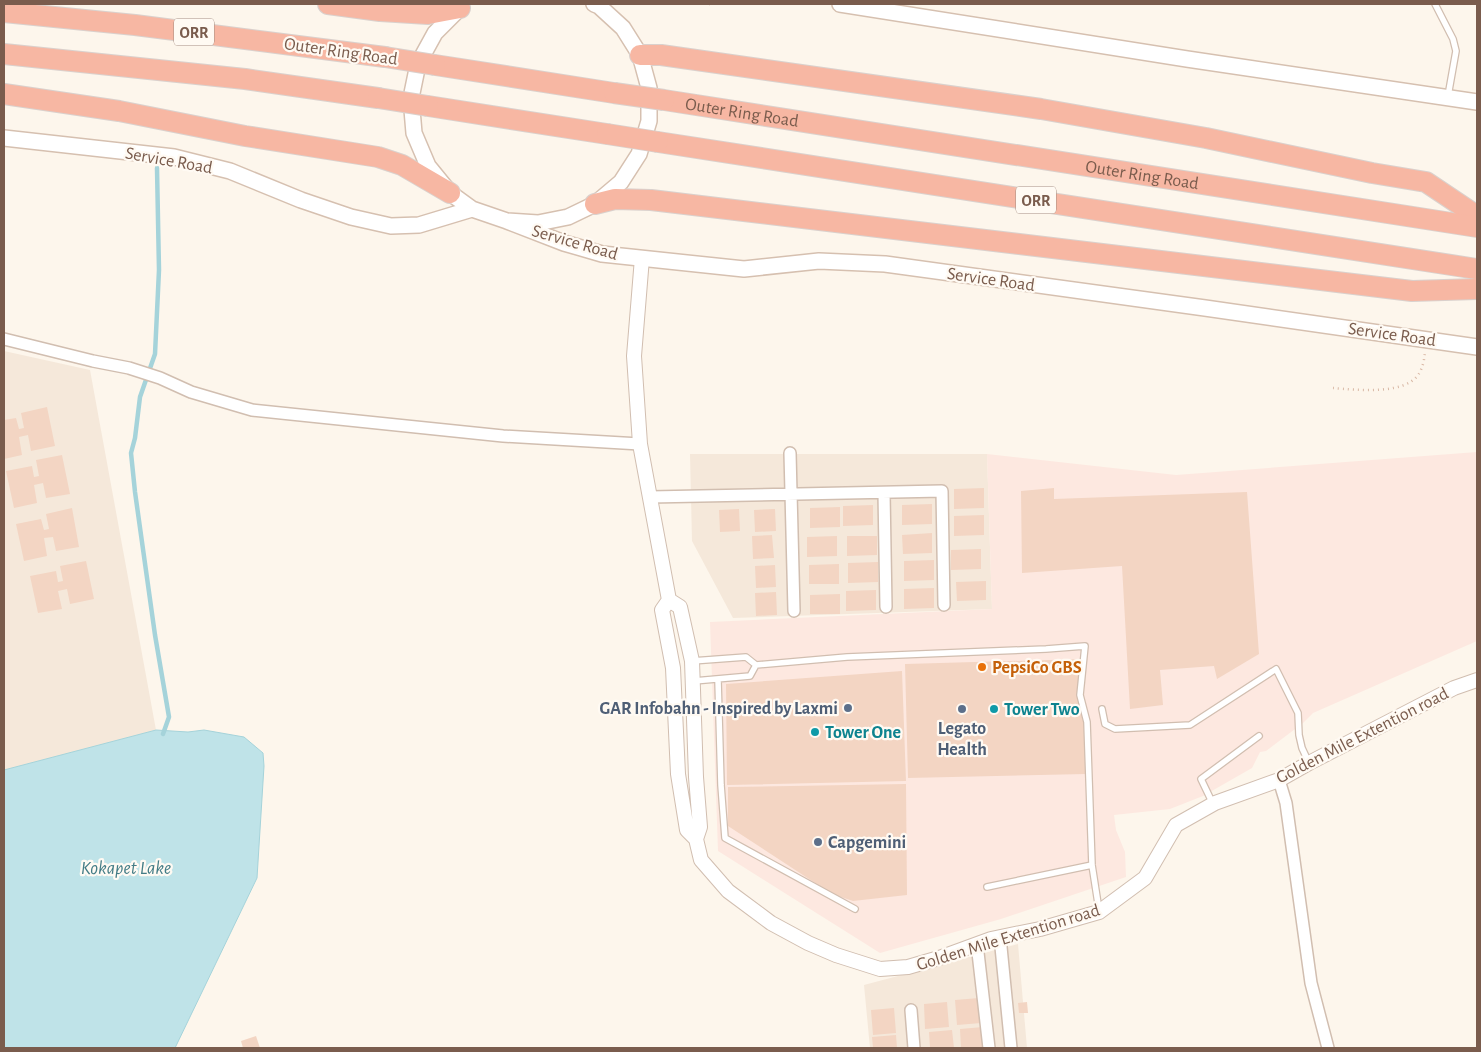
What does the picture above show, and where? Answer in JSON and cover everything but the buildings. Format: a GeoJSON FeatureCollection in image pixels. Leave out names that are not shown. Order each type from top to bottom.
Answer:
{"type":"FeatureCollection","features":[{"type":"Feature","properties":{"kind":"highway"},"geometry":{"type":"LineString","coordinates":[[328,4],[380,12],[428,14],[463,6]]}},
{"type":"Feature","properties":{"kind":"highway","name":"Outer Ring Road"},"geometry":{"type":"LineString","coordinates":[[4,12],[135,24],[384,57],[1477,227]]}},
{"type":"Feature","properties":{"kind":"highway","name":"ORR"},"geometry":{"type":"LineString","coordinates":[[4,54],[245,79],[378,98],[1477,269]]}},
{"type":"Feature","properties":{"kind":"highway"},"geometry":{"type":"LineString","coordinates":[[640,56],[661,55],[1041,109],[1206,138],[1372,173],[1426,182],[1477,216]]}},
{"type":"Feature","properties":{"kind":"highway"},"geometry":{"type":"LineString","coordinates":[[4,94],[119,111],[245,136],[378,157],[402,164],[450,193]]}},
{"type":"Feature","properties":{"kind":"highway"},"geometry":{"type":"LineString","coordinates":[[595,204],[615,199],[651,200],[1412,291],[1477,289]]}},
{"type":"Feature","properties":{"kind":"main road"},"geometry":{"type":"LineString","coordinates":[[463,6],[435,33],[418,64],[411,98],[414,133],[428,166],[450,193],[472,209],[507,221],[538,223],[568,217],[595,204],[621,182],[639,154],[649,121],[649,88],[640,56],[623,28],[599,6],[594,4]]}},
{"type":"Feature","properties":{"kind":"main road"},"geometry":{"type":"LineString","coordinates":[[840,4],[1196,61],[1477,102]]}},
{"type":"Feature","properties":{"kind":"main road","name":"Service Road"},"geometry":{"type":"LineString","coordinates":[[4,138],[174,158],[230,171],[301,200],[351,217],[390,226],[419,225],[472,209]]}},
{"type":"Feature","properties":{"kind":"main road","name":"Service Road"},"geometry":{"type":"LineString","coordinates":[[507,221],[564,243],[602,254],[744,269],[819,261],[884,264],[1477,347]]}},
{"type":"Feature","properties":{"kind":"street","name":"Golden Mile Extention road"},"geometry":{"type":"LineString","coordinates":[[642,258],[634,356],[640,444],[669,600],[662,610],[673,668],[678,774],[688,830],[696,839],[701,860],[728,891],[771,923],[808,943],[836,955],[880,969],[908,967],[990,939],[1040,929],[1099,912],[1145,878],[1176,825],[1213,804],[1279,780],[1454,688],[1477,680]]}},
{"type":"Feature","properties":{"kind":"street"},"geometry":{"type":"LineString","coordinates":[[4,339],[130,368],[160,378],[191,392],[252,410],[503,436],[640,444]]}},
{"type":"Feature","properties":{"kind":"street"},"geometry":{"type":"LineString","coordinates":[[790,453],[794,611]]}},
{"type":"Feature","properties":{"kind":"street"},"geometry":{"type":"LineString","coordinates":[[650,497],[942,491],[944,605]]}},
{"type":"Feature","properties":{"kind":"street"},"geometry":{"type":"LineString","coordinates":[[884,492],[886,607]]}},
{"type":"Feature","properties":{"kind":"street","name":"Golden Mile Extention road"},"geometry":{"type":"LineString","coordinates":[[669,600],[680,607],[692,661],[696,778],[700,827],[696,839]]}},
{"type":"Feature","properties":{"kind":"street"},"geometry":{"type":"LineString","coordinates":[[1279,780],[1286,803],[1312,983],[1328,1048]]}},
{"type":"Feature","properties":{"kind":"street"},"geometry":{"type":"LineString","coordinates":[[1000,937],[1011,1048]]}},
{"type":"Feature","properties":{"kind":"street"},"geometry":{"type":"LineString","coordinates":[[977,944],[989,1048]]}},
{"type":"Feature","properties":{"kind":"street"},"geometry":{"type":"LineString","coordinates":[[911,1010],[914,1048]]}},
{"type":"Feature","properties":{"kind":"lane"},"geometry":{"type":"LineString","coordinates":[[1435,4],[1454,40],[1456,51],[1447,98]]}},
{"type":"Feature","properties":{"kind":"lane"},"geometry":{"type":"LineString","coordinates":[[692,661],[746,657],[756,665],[847,658],[1085,646],[1080,695],[1087,722],[1092,865],[1099,912]]}},
{"type":"Feature","properties":{"kind":"lane"},"geometry":{"type":"LineString","coordinates":[[694,681],[750,676],[756,665]]}},
{"type":"Feature","properties":{"kind":"lane"},"geometry":{"type":"LineString","coordinates":[[1102,709],[1104,724],[1115,729],[1190,725],[1276,669],[1298,713],[1299,736],[1309,763]]}},
{"type":"Feature","properties":{"kind":"lane"},"geometry":{"type":"LineString","coordinates":[[718,680],[721,784],[725,838],[854,909]]}},
{"type":"Feature","properties":{"kind":"lane"},"geometry":{"type":"LineString","coordinates":[[1213,804],[1201,779],[1259,736]]}},
{"type":"Feature","properties":{"kind":"lane"},"geometry":{"type":"LineString","coordinates":[[987,887],[1092,865]]}},
{"type":"Feature","properties":{"kind":"path"},"geometry":{"type":"LineString","coordinates":[[1333,388],[1384,390],[1409,383],[1418,375],[1424,363],[1426,352],[1419,338]]}},
{"type":"Feature","properties":{"kind":"shaded area"},"geometry":{"type":"Polygon","coordinates":[[[4,351],[90,370],[156,730],[4,770],[4,351]]]}},
{"type":"Feature","properties":{"kind":"shaded area"},"geometry":{"type":"Polygon","coordinates":[[[1477,452],[1477,641],[1313,713],[1266,751],[1260,752],[1252,768],[1203,796],[1170,809],[1114,815],[1116,830],[1125,852],[1126,877],[1001,919],[880,953],[718,851],[710,622],[992,609],[987,454],[1176,475],[1477,452]]]}},
{"type":"Feature","properties":{"kind":"shaded area"},"geometry":{"type":"Polygon","coordinates":[[[690,454],[987,454],[992,609],[733,618],[692,541],[690,454]]]}},
{"type":"Feature","properties":{"kind":"shaded area"},"geometry":{"type":"Polygon","coordinates":[[[1018,944],[1027,1048],[870,1048],[864,985],[1018,944]]]}},
{"type":"Feature","properties":{"kind":"water","name":"Kokapet Lake"},"geometry":{"type":"Polygon","coordinates":[[[156,730],[188,732],[204,730],[244,737],[263,753],[264,766],[257,878],[175,1048],[4,1048],[4,770],[156,730]]]}},
{"type":"Feature","properties":{"kind":"waterway"},"geometry":{"type":"LineString","coordinates":[[157,168],[159,270],[155,354],[140,397],[135,438],[131,453],[155,635],[169,717],[163,734]]}},
{"type":"Feature","properties":{"kind":"place","name":"PepsiCo GBS"},"geometry":{"type":"Point","coordinates":[982,667]}},
{"type":"Feature","properties":{"kind":"place","name":"GAR Infobahn - Inspired by Laxmi"},"geometry":{"type":"Point","coordinates":[848,708]}},
{"type":"Feature","properties":{"kind":"place","name":"Legato Health"},"geometry":{"type":"Point","coordinates":[962,709]}},
{"type":"Feature","properties":{"kind":"place","name":"Tower Two"},"geometry":{"type":"Point","coordinates":[994,709]}},
{"type":"Feature","properties":{"kind":"place","name":"Tower One"},"geometry":{"type":"Point","coordinates":[815,732]}},
{"type":"Feature","properties":{"kind":"place","name":"Capgemini"},"geometry":{"type":"Point","coordinates":[818,842]}}]}
